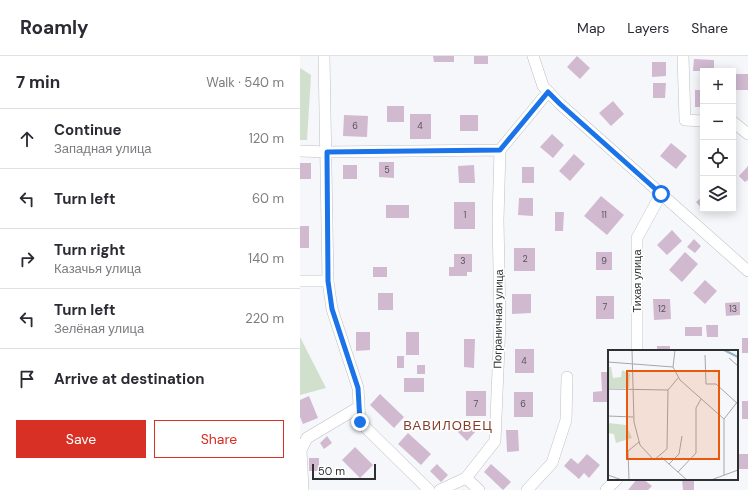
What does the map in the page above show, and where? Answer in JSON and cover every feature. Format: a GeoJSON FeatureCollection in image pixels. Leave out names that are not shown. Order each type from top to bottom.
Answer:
{"type":"FeatureCollection","features":[{"type":"Feature","properties":{"kind":"street"},"geometry":{"type":"LineString","coordinates":[[324,56],[327,152],[328,281],[332,309],[358,388],[360,422],[429,490]]}},
{"type":"Feature","properties":{"kind":"street"},"geometry":{"type":"LineString","coordinates":[[533,56],[542,86],[560,104],[748,270]]}},
{"type":"Feature","properties":{"kind":"street"},"geometry":{"type":"LineString","coordinates":[[683,56],[685,120],[700,121]]}},
{"type":"Feature","properties":{"kind":"street"},"geometry":{"type":"LineString","coordinates":[[300,151],[500,150],[548,92]]}},
{"type":"Feature","properties":{"kind":"street"},"geometry":{"type":"LineString","coordinates":[[736,124],[748,134]]}},
{"type":"Feature","properties":{"kind":"street","name":"Пограничная улица"},"geometry":{"type":"LineString","coordinates":[[466,478],[495,441],[500,322],[498,220],[500,150]]}},
{"type":"Feature","properties":{"kind":"street","name":"Тихая улица"},"geometry":{"type":"LineString","coordinates":[[637,350],[637,238],[661,194]]}},
{"type":"Feature","properties":{"kind":"street"},"geometry":{"type":"LineString","coordinates":[[300,281],[328,281]]}},
{"type":"Feature","properties":{"kind":"street"},"geometry":{"type":"LineString","coordinates":[[527,490],[552,463],[566,420],[566,378]]}},
{"type":"Feature","properties":{"kind":"street"},"geometry":{"type":"LineString","coordinates":[[303,490],[301,450],[306,438],[359,407]]}},
{"type":"Feature","properties":{"kind":"street"},"geometry":{"type":"LineString","coordinates":[[440,490],[466,478],[479,490]]}},
{"type":"Feature","properties":{"kind":"street"},"geometry":{"type":"LineString","coordinates":[[606,490],[616,480]]}},
{"type":"Feature","properties":{"kind":"green space"},"geometry":{"type":"Polygon","coordinates":[[[300,68],[311,75],[307,140],[300,140],[300,68]]]}},
{"type":"Feature","properties":{"kind":"green space"},"geometry":{"type":"Polygon","coordinates":[[[300,337],[326,388],[300,395],[300,337]]]}},
{"type":"Feature","properties":{"kind":"building"},"geometry":{"type":"Polygon","coordinates":[[[433,56],[454,56],[454,62],[434,62],[433,56]]]}},
{"type":"Feature","properties":{"kind":"building"},"geometry":{"type":"Polygon","coordinates":[[[474,56],[488,56],[488,64],[474,64],[474,56]]]}},
{"type":"Feature","properties":{"kind":"building"},"geometry":{"type":"Polygon","coordinates":[[[577,56],[590,68],[580,79],[567,67],[577,56]]]}},
{"type":"Feature","properties":{"kind":"building"},"geometry":{"type":"Polygon","coordinates":[[[694,59],[714,60],[714,68],[700,68],[700,71],[693,71],[694,59]]]}},
{"type":"Feature","properties":{"kind":"building"},"geometry":{"type":"Polygon","coordinates":[[[652,62],[666,62],[666,76],[652,77],[652,62]]]}},
{"type":"Feature","properties":{"kind":"building"},"geometry":{"type":"Polygon","coordinates":[[[736,74],[748,74],[748,90],[736,90],[736,74]]]}},
{"type":"Feature","properties":{"kind":"building"},"geometry":{"type":"Polygon","coordinates":[[[653,83],[666,83],[665,98],[653,98],[653,83]]]}},
{"type":"Feature","properties":{"kind":"building"},"geometry":{"type":"Polygon","coordinates":[[[695,90],[700,90],[700,107],[695,107],[695,90]]]}},
{"type":"Feature","properties":{"kind":"building"},"geometry":{"type":"Polygon","coordinates":[[[613,101],[624,114],[611,126],[599,113],[613,101]]]}},
{"type":"Feature","properties":{"kind":"building"},"geometry":{"type":"Polygon","coordinates":[[[387,106],[404,106],[404,122],[387,122],[387,106]]]}},
{"type":"Feature","properties":{"kind":"building"},"geometry":{"type":"Polygon","coordinates":[[[410,114],[431,114],[431,139],[410,139],[410,114]]]}},
{"type":"Feature","properties":{"kind":"building"},"geometry":{"type":"Polygon","coordinates":[[[344,115],[368,116],[367,137],[343,136],[344,115]]]}},
{"type":"Feature","properties":{"kind":"building"},"geometry":{"type":"Polygon","coordinates":[[[460,115],[478,115],[478,131],[460,131],[460,115]]]}},
{"type":"Feature","properties":{"kind":"building"},"geometry":{"type":"Polygon","coordinates":[[[552,134],[564,145],[553,158],[540,147],[552,134]]]}},
{"type":"Feature","properties":{"kind":"building"},"geometry":{"type":"Polygon","coordinates":[[[671,143],[687,156],[676,169],[660,156],[671,143]]]}},
{"type":"Feature","properties":{"kind":"building"},"geometry":{"type":"Polygon","coordinates":[[[574,154],[585,164],[570,181],[559,171],[574,154]]]}},
{"type":"Feature","properties":{"kind":"building"},"geometry":{"type":"Polygon","coordinates":[[[379,162],[394,162],[394,178],[379,177],[379,162]]]}},
{"type":"Feature","properties":{"kind":"building"},"geometry":{"type":"Polygon","coordinates":[[[300,163],[311,163],[311,179],[300,179],[300,163]]]}},
{"type":"Feature","properties":{"kind":"building"},"geometry":{"type":"Polygon","coordinates":[[[343,165],[357,165],[357,179],[343,179],[343,165]]]}},
{"type":"Feature","properties":{"kind":"building"},"geometry":{"type":"Polygon","coordinates":[[[474,165],[475,183],[459,183],[458,166],[474,165]]]}},
{"type":"Feature","properties":{"kind":"building"},"geometry":{"type":"Polygon","coordinates":[[[748,166],[748,180],[745,182],[739,176],[748,166]]]}},
{"type":"Feature","properties":{"kind":"building"},"geometry":{"type":"Polygon","coordinates":[[[522,167],[534,167],[534,183],[522,183],[522,167]]]}},
{"type":"Feature","properties":{"kind":"building"},"geometry":{"type":"Polygon","coordinates":[[[601,196],[624,215],[607,235],[584,216],[601,196]]]}},
{"type":"Feature","properties":{"kind":"building"},"geometry":{"type":"Polygon","coordinates":[[[519,198],[533,198],[533,216],[518,215],[519,198]]]}},
{"type":"Feature","properties":{"kind":"building"},"geometry":{"type":"Polygon","coordinates":[[[700,199],[700,206],[696,202],[700,199]]]}},
{"type":"Feature","properties":{"kind":"building"},"geometry":{"type":"Polygon","coordinates":[[[454,202],[475,202],[475,229],[454,229],[454,202]]]}},
{"type":"Feature","properties":{"kind":"building"},"geometry":{"type":"Polygon","coordinates":[[[386,205],[409,205],[409,218],[386,218],[386,205]]]}},
{"type":"Feature","properties":{"kind":"building"},"geometry":{"type":"Polygon","coordinates":[[[555,212],[564,212],[563,231],[555,231],[555,212]]]}},
{"type":"Feature","properties":{"kind":"building"},"geometry":{"type":"Polygon","coordinates":[[[300,226],[309,226],[309,248],[300,248],[300,226]]]}},
{"type":"Feature","properties":{"kind":"building"},"geometry":{"type":"Polygon","coordinates":[[[672,230],[682,241],[667,255],[657,245],[672,230]]]}},
{"type":"Feature","properties":{"kind":"building"},"geometry":{"type":"Polygon","coordinates":[[[694,239],[701,246],[695,253],[687,247],[694,239]]]}},
{"type":"Feature","properties":{"kind":"building"},"geometry":{"type":"Polygon","coordinates":[[[514,248],[535,248],[535,271],[514,271],[514,248]]]}},
{"type":"Feature","properties":{"kind":"building"},"geometry":{"type":"Polygon","coordinates":[[[596,252],[612,252],[612,270],[596,270],[596,252]]]}},
{"type":"Feature","properties":{"kind":"building"},"geometry":{"type":"Polygon","coordinates":[[[685,252],[698,264],[682,282],[669,270],[685,252]]]}},
{"type":"Feature","properties":{"kind":"building"},"geometry":{"type":"Polygon","coordinates":[[[454,254],[472,254],[472,272],[467,272],[467,276],[449,276],[449,267],[454,267],[454,254]]]}},
{"type":"Feature","properties":{"kind":"building"},"geometry":{"type":"Polygon","coordinates":[[[373,267],[387,267],[387,277],[373,277],[373,267]]]}},
{"type":"Feature","properties":{"kind":"building"},"geometry":{"type":"Polygon","coordinates":[[[705,280],[717,291],[705,304],[693,293],[705,280]]]}},
{"type":"Feature","properties":{"kind":"building"},"geometry":{"type":"Polygon","coordinates":[[[378,293],[393,293],[393,310],[378,310],[378,293]]]}},
{"type":"Feature","properties":{"kind":"building"},"geometry":{"type":"Polygon","coordinates":[[[512,294],[531,294],[531,313],[512,314],[512,294]]]}},
{"type":"Feature","properties":{"kind":"building"},"geometry":{"type":"Polygon","coordinates":[[[596,296],[614,296],[614,319],[596,319],[596,296]]]}},
{"type":"Feature","properties":{"kind":"building"},"geometry":{"type":"Polygon","coordinates":[[[653,299],[670,299],[671,319],[654,320],[653,299]]]}},
{"type":"Feature","properties":{"kind":"building"},"geometry":{"type":"Polygon","coordinates":[[[740,302],[740,315],[726,316],[725,303],[740,302]]]}},
{"type":"Feature","properties":{"kind":"building"},"geometry":{"type":"Polygon","coordinates":[[[706,325],[718,325],[718,337],[707,337],[706,325]]]}},
{"type":"Feature","properties":{"kind":"building"},"geometry":{"type":"Polygon","coordinates":[[[685,327],[702,327],[702,336],[685,336],[685,327]]]}},
{"type":"Feature","properties":{"kind":"building"},"geometry":{"type":"Polygon","coordinates":[[[356,332],[370,332],[370,350],[356,351],[356,332]]]}},
{"type":"Feature","properties":{"kind":"building"},"geometry":{"type":"Polygon","coordinates":[[[406,332],[419,332],[419,355],[406,355],[406,332]]]}},
{"type":"Feature","properties":{"kind":"building"},"geometry":{"type":"Polygon","coordinates":[[[742,338],[748,338],[748,353],[742,353],[742,338]]]}},
{"type":"Feature","properties":{"kind":"building"},"geometry":{"type":"Polygon","coordinates":[[[464,339],[475,339],[474,368],[464,367],[464,339]]]}},
{"type":"Feature","properties":{"kind":"building"},"geometry":{"type":"Polygon","coordinates":[[[657,346],[670,346],[670,350],[657,350],[657,346]]]}},
{"type":"Feature","properties":{"kind":"building"},"geometry":{"type":"Polygon","coordinates":[[[515,349],[534,349],[534,373],[515,373],[515,349]]]}},
{"type":"Feature","properties":{"kind":"building"},"geometry":{"type":"Polygon","coordinates":[[[397,356],[404,356],[404,368],[397,368],[397,356]]]}},
{"type":"Feature","properties":{"kind":"building"},"geometry":{"type":"Polygon","coordinates":[[[417,365],[425,365],[425,374],[417,374],[417,365]]]}},
{"type":"Feature","properties":{"kind":"building"},"geometry":{"type":"Polygon","coordinates":[[[601,372],[608,372],[608,402],[593,402],[593,392],[602,391],[601,372]]]}},
{"type":"Feature","properties":{"kind":"building"},"geometry":{"type":"Polygon","coordinates":[[[404,378],[424,378],[424,392],[404,392],[404,378]]]}},
{"type":"Feature","properties":{"kind":"building"},"geometry":{"type":"Polygon","coordinates":[[[466,391],[486,391],[486,416],[466,416],[466,391]]]}},
{"type":"Feature","properties":{"kind":"building"},"geometry":{"type":"Polygon","coordinates":[[[514,392],[533,392],[533,417],[514,417],[514,392]]]}},
{"type":"Feature","properties":{"kind":"building"},"geometry":{"type":"Polygon","coordinates":[[[380,394],[404,417],[394,428],[370,405],[380,394]]]}},
{"type":"Feature","properties":{"kind":"building"},"geometry":{"type":"Polygon","coordinates":[[[309,396],[318,418],[303,424],[300,417],[300,400],[309,396]]]}},
{"type":"Feature","properties":{"kind":"building"},"geometry":{"type":"Polygon","coordinates":[[[742,401],[748,401],[748,419],[742,419],[742,401]]]}},
{"type":"Feature","properties":{"kind":"building"},"geometry":{"type":"Polygon","coordinates":[[[466,422],[476,431],[467,441],[457,431],[466,422]]]}},
{"type":"Feature","properties":{"kind":"building"},"geometry":{"type":"Polygon","coordinates":[[[506,430],[518,430],[519,451],[507,452],[506,430]]]}},
{"type":"Feature","properties":{"kind":"building"},"geometry":{"type":"Polygon","coordinates":[[[408,433],[431,454],[421,465],[398,444],[408,433]]]}},
{"type":"Feature","properties":{"kind":"building"},"geometry":{"type":"Polygon","coordinates":[[[327,436],[332,443],[324,449],[320,443],[327,436]]]}},
{"type":"Feature","properties":{"kind":"building"},"geometry":{"type":"Polygon","coordinates":[[[355,447],[373,465],[360,478],[342,460],[355,447]]]}},
{"type":"Feature","properties":{"kind":"building"},"geometry":{"type":"Polygon","coordinates":[[[587,454],[600,465],[589,478],[584,473],[579,479],[564,466],[571,458],[578,464],[587,454]]]}},
{"type":"Feature","properties":{"kind":"building"},"geometry":{"type":"Polygon","coordinates":[[[739,454],[748,454],[748,469],[739,469],[739,454]]]}},
{"type":"Feature","properties":{"kind":"building"},"geometry":{"type":"Polygon","coordinates":[[[309,458],[319,458],[319,471],[309,471],[309,458]]]}},
{"type":"Feature","properties":{"kind":"building"},"geometry":{"type":"Polygon","coordinates":[[[437,464],[448,475],[441,482],[430,471],[437,464]]]}},
{"type":"Feature","properties":{"kind":"building"},"geometry":{"type":"Polygon","coordinates":[[[491,464],[511,482],[503,490],[484,472],[491,464]]]}},
{"type":"Feature","properties":{"kind":"building"},"geometry":{"type":"Polygon","coordinates":[[[636,480],[644,480],[652,486],[648,490],[628,490],[636,480]]]}},
{"type":"Feature","properties":{"kind":"building"},"geometry":{"type":"Polygon","coordinates":[[[682,480],[694,480],[694,490],[683,490],[682,480]]]}},
{"type":"Feature","properties":{"kind":"district","name":"ВАВИЛОВЕЦ"},"geometry":{"type":"Point","coordinates":[448,425]}},
{"type":"Feature","properties":{"kind":"route"},"geometry":{"type":"LineString","coordinates":[[360,422],[358,388],[332,309],[328,281],[327,152],[500,150],[548,92],[661,194]]}}]}
